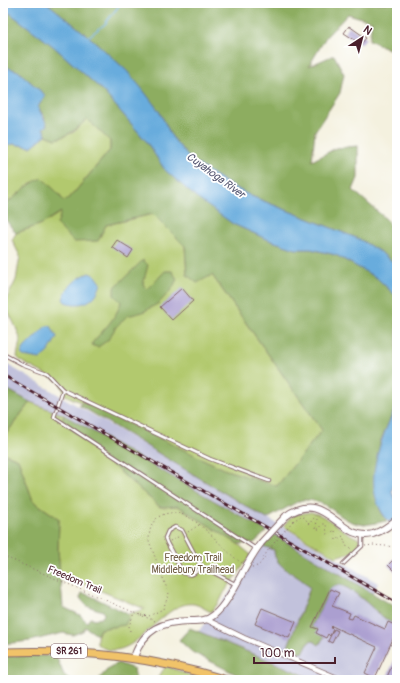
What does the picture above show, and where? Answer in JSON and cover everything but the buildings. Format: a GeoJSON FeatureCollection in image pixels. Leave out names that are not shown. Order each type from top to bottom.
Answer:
{"type":"FeatureCollection","features":[{"type":"Feature","properties":{"kind":"main road","name":"SR 261"},"geometry":{"type":"LineString","coordinates":[[3,652],[79,651],[134,657],[178,666],[227,680]]}},
{"type":"Feature","properties":{"kind":"street"},"geometry":{"type":"LineString","coordinates":[[207,620],[220,608],[256,549],[286,516],[301,509],[316,509],[330,515],[351,531],[362,534],[379,532],[397,519]]}},
{"type":"Feature","properties":{"kind":"street"},"geometry":{"type":"LineString","coordinates":[[134,657],[145,636],[163,625],[177,621],[207,620],[244,638],[342,680]]}},
{"type":"Feature","properties":{"kind":"lane"},"geometry":{"type":"LineString","coordinates":[[3,354],[22,364],[47,373],[62,390],[210,459],[269,481]]}},
{"type":"Feature","properties":{"kind":"lane"},"geometry":{"type":"LineString","coordinates":[[62,390],[54,417],[256,549]]}},
{"type":"Feature","properties":{"kind":"lane"},"geometry":{"type":"LineString","coordinates":[[201,566],[194,574],[187,575],[183,573],[166,543],[165,538],[168,531],[175,527],[182,530],[201,566],[235,584]]}},
{"type":"Feature","properties":{"kind":"lane"},"geometry":{"type":"LineString","coordinates":[[343,564],[361,547],[362,534]]}},
{"type":"Feature","properties":{"kind":"path"},"geometry":{"type":"LineString","coordinates":[[141,615],[153,614],[163,609],[169,594],[149,540],[149,533],[153,523],[160,516],[174,512],[188,517],[206,530],[234,558],[245,565],[258,567],[269,549],[293,521],[301,516],[305,518],[309,524],[314,518],[317,519],[316,529],[319,529],[325,523],[327,526],[326,535],[334,530],[336,531],[336,540],[343,536],[346,546],[350,548],[373,545],[397,547]]}},
{"type":"Feature","properties":{"kind":"path","name":"Freedom Trail"},"geometry":{"type":"LineString","coordinates":[[3,556],[163,625]]}},
{"type":"Feature","properties":{"kind":"path"},"geometry":{"type":"LineString","coordinates":[[130,631],[129,623],[134,612]]}},
{"type":"Feature","properties":{"kind":"shaded area"},"geometry":{"type":"Polygon","coordinates":[[[3,362],[378,583],[373,593],[397,608],[397,630],[374,680],[316,680],[198,632],[207,620],[214,615],[263,544],[264,546],[273,534],[64,415],[30,402],[3,387],[3,362]]]}},
{"type":"Feature","properties":{"kind":"green space"},"geometry":{"type":"Polygon","coordinates":[[[47,3],[397,3],[397,48],[393,51],[369,40],[372,21],[348,14],[326,37],[309,66],[334,55],[344,74],[340,93],[315,131],[312,161],[336,148],[358,146],[358,178],[353,190],[387,220],[397,238],[397,265],[359,239],[251,196],[225,182],[190,159],[172,137],[159,111],[127,71],[93,40],[47,3]]]}},
{"type":"Feature","properties":{"kind":"green space"},"geometry":{"type":"Polygon","coordinates":[[[3,8],[53,46],[103,91],[146,141],[165,170],[233,224],[269,240],[296,249],[311,249],[336,255],[377,278],[397,297],[397,404],[380,442],[380,510],[387,521],[359,524],[351,522],[320,503],[302,500],[267,519],[79,405],[83,402],[226,470],[277,486],[322,430],[212,275],[197,283],[187,275],[185,246],[153,214],[106,225],[98,241],[74,242],[57,225],[61,212],[42,224],[16,233],[11,227],[5,218],[3,206],[27,187],[42,178],[58,193],[64,202],[73,194],[110,150],[110,141],[87,119],[80,126],[65,136],[56,139],[46,135],[43,127],[45,118],[38,107],[45,95],[18,71],[3,66],[3,8]]]}},
{"type":"Feature","properties":{"kind":"green space"},"geometry":{"type":"Polygon","coordinates":[[[87,118],[110,141],[110,150],[73,194],[64,202],[58,193],[32,182],[26,189],[3,206],[3,147],[13,144],[31,147],[46,135],[56,139],[74,132],[87,118]]]}},
{"type":"Feature","properties":{"kind":"green space"},"geometry":{"type":"Polygon","coordinates":[[[61,211],[106,225],[153,214],[185,246],[187,275],[212,275],[322,430],[277,486],[226,470],[65,395],[60,382],[22,362],[17,357],[20,340],[16,328],[4,304],[16,280],[20,256],[12,240],[16,233],[42,224],[61,211]]]}},
{"type":"Feature","properties":{"kind":"green space"},"geometry":{"type":"Polygon","coordinates":[[[143,260],[148,265],[143,284],[147,290],[165,271],[172,271],[177,279],[172,289],[159,303],[143,312],[127,316],[116,327],[108,340],[98,347],[93,346],[92,343],[109,324],[119,308],[121,302],[114,295],[114,288],[143,260]]]}},
{"type":"Feature","properties":{"kind":"green space"},"geometry":{"type":"Polygon","coordinates":[[[3,387],[30,402],[3,438],[3,387]]]}},
{"type":"Feature","properties":{"kind":"green space","name":"Freedom Trail Middlebury Trailhead"},"geometry":{"type":"Polygon","coordinates":[[[30,402],[64,415],[62,421],[160,507],[178,506],[238,544],[251,555],[211,612],[194,604],[182,605],[170,612],[134,642],[122,648],[110,650],[97,644],[97,637],[100,629],[116,625],[128,614],[145,609],[60,574],[58,550],[59,519],[33,501],[18,459],[3,453],[3,438],[30,402]]]}},
{"type":"Feature","properties":{"kind":"green space"},"geometry":{"type":"Polygon","coordinates":[[[64,415],[267,531],[254,543],[238,544],[178,506],[160,507],[62,421],[64,415]]]}},
{"type":"Feature","properties":{"kind":"green space"},"geometry":{"type":"Polygon","coordinates":[[[3,453],[18,459],[33,501],[59,519],[58,550],[63,607],[80,615],[87,622],[90,618],[101,618],[104,615],[103,611],[87,606],[80,598],[82,593],[89,595],[126,613],[129,617],[125,625],[100,629],[97,635],[85,627],[83,631],[73,635],[63,633],[30,641],[3,644],[3,453]]]}},
{"type":"Feature","properties":{"kind":"green space"},"geometry":{"type":"Polygon","coordinates":[[[311,512],[324,517],[347,533],[360,539],[357,548],[352,552],[336,557],[283,526],[293,515],[311,512]]]}},
{"type":"Feature","properties":{"kind":"green space"},"geometry":{"type":"Polygon","coordinates":[[[273,534],[397,608],[397,626],[383,617],[348,588],[337,585],[330,589],[312,626],[318,629],[324,637],[319,645],[312,640],[308,643],[303,653],[287,649],[310,588],[306,583],[278,562],[275,557],[274,550],[263,546],[273,534]]]}},
{"type":"Feature","properties":{"kind":"green space"},"geometry":{"type":"Polygon","coordinates":[[[190,628],[316,680],[247,680],[192,652],[179,640],[190,628]]]}},
{"type":"Feature","properties":{"kind":"green space"},"geometry":{"type":"Polygon","coordinates":[[[3,655],[56,656],[64,675],[71,680],[3,680],[3,655]]]}},
{"type":"Feature","properties":{"kind":"green space"},"geometry":{"type":"Polygon","coordinates":[[[118,663],[134,669],[136,679],[98,680],[107,670],[118,663]]]}},
{"type":"Feature","properties":{"kind":"green space"},"geometry":{"type":"Polygon","coordinates":[[[166,666],[203,680],[156,680],[166,666]]]}},
{"type":"Feature","properties":{"kind":"water"},"geometry":{"type":"Polygon","coordinates":[[[3,3],[47,3],[93,40],[127,71],[159,111],[172,137],[190,159],[225,182],[251,196],[359,239],[380,252],[397,265],[397,297],[377,278],[336,255],[311,249],[296,249],[269,240],[233,224],[198,199],[165,170],[146,141],[103,91],[53,46],[3,8],[3,3]]]}},
{"type":"Feature","properties":{"kind":"water"},"geometry":{"type":"Polygon","coordinates":[[[3,66],[18,71],[45,95],[38,107],[47,125],[43,128],[46,135],[31,147],[13,144],[3,147],[3,66]]]}},
{"type":"Feature","properties":{"kind":"water"},"geometry":{"type":"Polygon","coordinates":[[[89,273],[96,276],[101,283],[92,299],[88,302],[77,304],[65,302],[63,299],[70,286],[80,277],[89,273]]]}},
{"type":"Feature","properties":{"kind":"water"},"geometry":{"type":"Polygon","coordinates":[[[46,326],[51,326],[57,337],[49,351],[40,359],[23,356],[21,354],[24,348],[46,326]]]}},
{"type":"Feature","properties":{"kind":"water"},"geometry":{"type":"Polygon","coordinates":[[[397,404],[397,466],[392,492],[397,502],[397,529],[384,516],[377,501],[374,485],[374,469],[384,435],[397,404]]]}},
{"type":"Feature","properties":{"kind":"waterway"},"geometry":{"type":"LineString","coordinates":[[88,37],[105,24],[121,3]]}},
{"type":"Feature","properties":{"kind":"railway"},"geometry":{"type":"LineString","coordinates":[[3,375],[397,603]]}},
{"type":"Feature","properties":{"kind":"water label","name":"Cuyahoga River"},"geometry":{"type":"Point","coordinates":[216,175]}}]}
